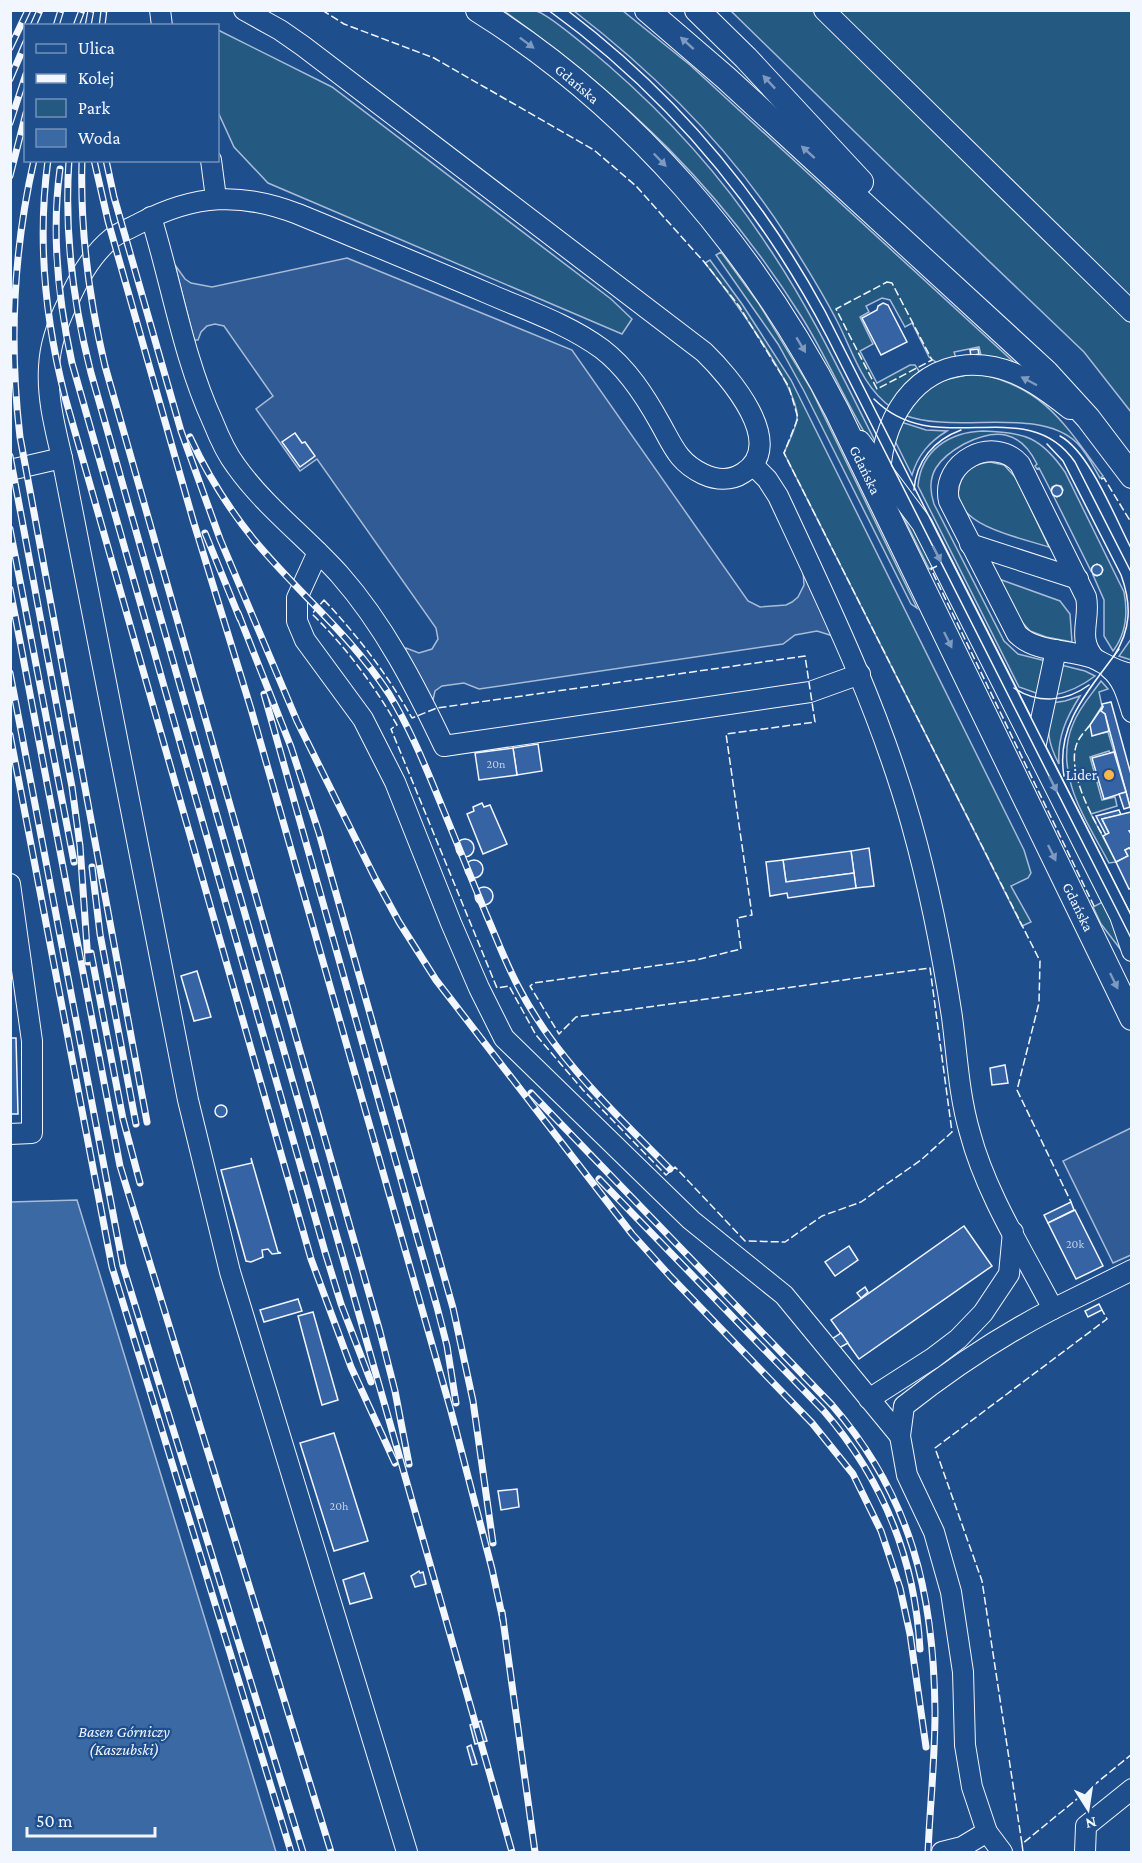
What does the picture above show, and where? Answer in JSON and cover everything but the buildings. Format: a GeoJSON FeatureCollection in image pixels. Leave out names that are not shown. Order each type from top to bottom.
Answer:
{"type":"FeatureCollection","features":[{"type":"Feature","properties":{"kind":"main road","name":"Gdańska"},"geometry":{"type":"LineString","coordinates":[[478,10],[513,33],[579,84],[661,160],[714,220],[756,276],[793,332],[823,384],[1131,1018]]}},
{"type":"Feature","properties":{"kind":"main road"},"geometry":{"type":"LineString","coordinates":[[647,10],[726,78],[1047,372],[1088,418],[1131,476]]}},
{"type":"Feature","properties":{"kind":"main road"},"geometry":{"type":"LineString","coordinates":[[697,10],[746,58],[975,305]]}},
{"type":"Feature","properties":{"kind":"lane"},"geometry":{"type":"LineString","coordinates":[[244,10],[303,46],[704,352],[732,383],[753,419],[760,447],[753,465],[743,473],[732,478],[719,479],[704,474],[682,460],[672,448],[661,424],[630,376],[602,349],[573,331],[277,205],[239,198],[216,198],[176,207],[113,237],[101,249],[73,290],[53,340],[48,367],[50,401],[188,1100],[230,1272],[407,1852]]}},
{"type":"Feature","properties":{"kind":"lane"},"geometry":{"type":"LineString","coordinates":[[824,10],[1131,312]]}},
{"type":"Feature","properties":{"kind":"lane"},"geometry":{"type":"LineString","coordinates":[[211,162],[216,198]]}},
{"type":"Feature","properties":{"kind":"lane"},"geometry":{"type":"LineString","coordinates":[[151,217],[191,363],[205,406],[221,441],[236,466],[251,484],[318,552],[362,603],[395,653],[428,711],[444,746],[810,692],[860,674]]}},
{"type":"Feature","properties":{"kind":"lane"},"geometry":{"type":"LineString","coordinates":[[895,531],[883,495],[880,469],[883,448],[892,419],[910,392],[924,380],[939,373],[956,367],[975,366],[1001,369],[1035,384],[1079,415],[1108,443]]}},
{"type":"Feature","properties":{"kind":"lane"},"geometry":{"type":"LineString","coordinates":[[823,384],[849,426],[922,524]]}},
{"type":"Feature","properties":{"kind":"lane"},"geometry":{"type":"LineString","coordinates":[[883,448],[1120,916],[1131,951]]}},
{"type":"Feature","properties":{"kind":"lane"},"geometry":{"type":"LineString","coordinates":[[1131,674],[1101,663],[1027,642],[1017,634],[949,501],[947,490],[950,477],[959,465],[980,453],[990,451],[1014,458],[1023,470],[1078,579],[1088,604],[1085,638],[1090,652],[1101,663],[1116,675],[1123,685],[1131,712]]}},
{"type":"Feature","properties":{"kind":"lane"},"geometry":{"type":"LineString","coordinates":[[10,470],[62,458]]}},
{"type":"Feature","properties":{"kind":"lane"},"geometry":{"type":"LineString","coordinates":[[753,465],[767,479],[778,496],[860,674],[884,737],[911,822],[936,922],[969,1132],[985,1176],[1053,1309]]}},
{"type":"Feature","properties":{"kind":"lane"},"geometry":{"type":"LineString","coordinates":[[970,544],[1078,579]]}},
{"type":"Feature","properties":{"kind":"lane"},"geometry":{"type":"LineString","coordinates":[[318,552],[297,598],[297,621],[305,640],[363,719],[395,782],[450,923],[504,1038],[691,1220],[784,1295],[900,1436]]}},
{"type":"Feature","properties":{"kind":"lane"},"geometry":{"type":"LineString","coordinates":[[1035,748],[1056,650]]}},
{"type":"Feature","properties":{"kind":"lane"},"geometry":{"type":"LineString","coordinates":[[10,884],[16,968],[32,1041],[32,1133],[10,1134]]}},
{"type":"Feature","properties":{"kind":"lane"},"geometry":{"type":"LineString","coordinates":[[869,1399],[933,1358],[958,1339],[983,1313],[1009,1274],[1013,1232]]}},
{"type":"Feature","properties":{"kind":"lane"},"geometry":{"type":"LineString","coordinates":[[1002,1852],[987,1832],[972,1787],[965,1745],[963,1672],[951,1592],[934,1532],[907,1475],[900,1436],[904,1406],[941,1377],[1027,1322],[1131,1270]]}},
{"type":"Feature","properties":{"kind":"lane"},"geometry":{"type":"LineString","coordinates":[[1085,1852],[1086,1826],[1131,1788]]}},
{"type":"Feature","properties":{"kind":"lane"},"geometry":{"type":"LineString","coordinates":[[942,1852],[962,1846],[987,1832]]}},
{"type":"Feature","properties":{"kind":"green space"},"geometry":{"type":"Polygon","coordinates":[[[504,11],[536,11],[561,26],[631,85],[694,150],[750,220],[783,269],[825,342],[876,443],[875,450],[801,316],[738,227],[704,186],[668,148],[590,77],[504,11]]]}},
{"type":"Feature","properties":{"kind":"green space"},"geometry":{"type":"Polygon","coordinates":[[[574,11],[623,11],[690,65],[1019,367],[940,365],[929,357],[912,323],[905,327],[890,300],[882,298],[866,306],[869,312],[860,317],[873,344],[860,351],[877,383],[910,365],[915,365],[919,371],[892,408],[882,400],[866,379],[813,278],[786,235],[741,172],[690,114],[634,60],[574,11]],[[979,347],[954,352],[956,358],[981,355],[979,347]]]}},
{"type":"Feature","properties":{"kind":"green space"},"geometry":{"type":"Polygon","coordinates":[[[731,11],[1131,11],[1131,412],[1084,352],[731,11]]]}},
{"type":"Feature","properties":{"kind":"green space"},"geometry":{"type":"Polygon","coordinates":[[[219,30],[332,87],[611,299],[632,319],[622,334],[268,183],[234,147],[219,114],[219,30]]]}},
{"type":"Feature","properties":{"kind":"green space"},"geometry":{"type":"Polygon","coordinates":[[[721,252],[759,304],[811,389],[917,608],[911,604],[778,344],[716,255],[721,252]]]}},
{"type":"Feature","properties":{"kind":"green space"},"geometry":{"type":"Polygon","coordinates":[[[710,260],[742,304],[791,380],[1024,850],[1031,873],[1028,878],[1011,886],[1031,922],[1022,926],[784,453],[797,418],[795,404],[787,385],[760,339],[705,263],[710,260]]]}},
{"type":"Feature","properties":{"kind":"green space"},"geometry":{"type":"Polygon","coordinates":[[[976,373],[999,379],[1036,398],[1064,424],[1103,476],[1100,478],[1077,443],[1060,432],[1041,425],[947,422],[904,415],[918,395],[944,380],[976,373]]]}},
{"type":"Feature","properties":{"kind":"green space"},"geometry":{"type":"Polygon","coordinates":[[[901,422],[926,430],[947,431],[925,450],[917,461],[912,475],[895,441],[901,422]]]}},
{"type":"Feature","properties":{"kind":"green space"},"geometry":{"type":"Polygon","coordinates":[[[983,431],[1021,435],[1039,444],[1056,460],[1065,472],[1124,592],[1125,623],[1121,638],[1113,651],[1104,636],[1104,600],[1093,575],[1101,574],[1103,570],[1097,564],[1091,571],[1053,495],[1057,497],[1061,494],[1063,490],[1061,486],[1052,487],[1051,491],[1023,444],[1006,435],[987,436],[964,444],[941,461],[931,484],[934,504],[1004,641],[1018,654],[1046,661],[1039,694],[1019,687],[918,486],[925,462],[939,445],[959,435],[983,431]]]}},
{"type":"Feature","properties":{"kind":"green space"},"geometry":{"type":"Polygon","coordinates":[[[990,462],[1004,465],[1016,478],[1049,547],[988,527],[973,518],[963,508],[958,496],[963,476],[973,467],[990,462]]]}},
{"type":"Feature","properties":{"kind":"green space"},"geometry":{"type":"Polygon","coordinates":[[[903,511],[938,565],[929,569],[902,514],[903,511]]]}},
{"type":"Feature","properties":{"kind":"green space"},"geometry":{"type":"Polygon","coordinates":[[[999,579],[1060,601],[1070,614],[1072,642],[1030,631],[1022,622],[999,579]]]}},
{"type":"Feature","properties":{"kind":"green space"},"geometry":{"type":"Polygon","coordinates":[[[1131,639],[1131,660],[1119,656],[1131,639]]]}},
{"type":"Feature","properties":{"kind":"green space"},"geometry":{"type":"Polygon","coordinates":[[[1061,665],[1095,676],[1076,688],[1054,695],[1061,665]]]}},
{"type":"Feature","properties":{"kind":"green space"},"geometry":{"type":"Polygon","coordinates":[[[1101,681],[1108,689],[1099,692],[1102,706],[1090,725],[1093,735],[1108,732],[1114,752],[1109,751],[1090,757],[1102,800],[1115,797],[1117,806],[1091,814],[1116,862],[1109,863],[1075,796],[1069,778],[1067,760],[1068,742],[1073,724],[1101,681]]]}},
{"type":"Feature","properties":{"kind":"green space"},"geometry":{"type":"Polygon","coordinates":[[[1080,696],[1064,728],[1059,746],[1059,764],[1052,749],[1049,734],[1052,703],[1080,696]]]}},
{"type":"Feature","properties":{"kind":"green space"},"geometry":{"type":"Polygon","coordinates":[[[1108,899],[1128,959],[1101,924],[1093,907],[1108,899]]]}},
{"type":"Feature","properties":{"kind":"shaded area"},"geometry":{"type":"Polygon","coordinates":[[[347,258],[572,350],[748,601],[760,607],[786,605],[792,602],[798,597],[804,585],[803,570],[833,636],[817,631],[795,635],[783,644],[479,689],[464,683],[442,686],[435,691],[433,700],[405,653],[406,648],[419,653],[432,649],[438,639],[436,628],[317,459],[300,471],[256,409],[273,396],[224,326],[215,324],[207,326],[201,332],[198,340],[194,340],[175,265],[185,279],[191,283],[212,287],[347,258]]]}},
{"type":"Feature","properties":{"kind":"shaded area"},"geometry":{"type":"Polygon","coordinates":[[[1131,1128],[1131,1255],[1113,1263],[1063,1161],[1131,1128]]]}},
{"type":"Feature","properties":{"kind":"water","name":"Basen Górniczy (Kaszubski)"},"geometry":{"type":"Polygon","coordinates":[[[77,1200],[276,1852],[11,1852],[11,1202],[77,1200]]]}},
{"type":"Feature","properties":{"kind":"tram line"},"geometry":{"type":"LineString","coordinates":[[548,10],[591,43],[671,117],[740,199],[800,289],[827,337],[1132,940]]}},
{"type":"Feature","properties":{"kind":"tram line"},"geometry":{"type":"LineString","coordinates":[[567,10],[644,75],[679,110],[744,186],[800,268],[825,311],[1132,917]]}},
{"type":"Feature","properties":{"kind":"tram line"},"geometry":{"type":"LineString","coordinates":[[874,399],[898,417],[925,425],[952,428],[1006,427],[1032,431],[1055,441],[1075,462],[1132,574]]}},
{"type":"Feature","properties":{"kind":"tram line"},"geometry":{"type":"LineString","coordinates":[[914,490],[918,470],[928,453],[951,434],[961,430]]}},
{"type":"Feature","properties":{"kind":"tram line"},"geometry":{"type":"LineString","coordinates":[[1060,436],[1082,456],[1110,504],[1132,550]]}},
{"type":"Feature","properties":{"kind":"tram line"},"geometry":{"type":"LineString","coordinates":[[1047,444],[1063,461],[1125,586],[1128,607],[1127,626],[1114,656]]}},
{"type":"Feature","properties":{"kind":"tram line"},"geometry":{"type":"LineString","coordinates":[[1064,776],[1063,757],[1070,723],[1087,693],[1119,649]]}},
{"type":"Feature","properties":{"kind":"tram line"},"geometry":{"type":"LineString","coordinates":[[1014,688],[1033,697],[1052,699],[1071,695],[1089,685]]}},
{"type":"Feature","properties":{"kind":"railway"},"geometry":{"type":"LineString","coordinates":[[10,48],[28,10]]}},
{"type":"Feature","properties":{"kind":"railway"},"geometry":{"type":"LineString","coordinates":[[34,24],[40,10]]}},
{"type":"Feature","properties":{"kind":"railway"},"geometry":{"type":"LineString","coordinates":[[57,24],[61,10]]}},
{"type":"Feature","properties":{"kind":"railway"},"geometry":{"type":"LineString","coordinates":[[77,24],[82,10]]}},
{"type":"Feature","properties":{"kind":"railway"},"geometry":{"type":"LineString","coordinates":[[88,24],[91,10]]}},
{"type":"Feature","properties":{"kind":"railway"},"geometry":{"type":"LineString","coordinates":[[102,24],[104,10]]}},
{"type":"Feature","properties":{"kind":"railway"},"geometry":{"type":"LineString","coordinates":[[10,79],[24,47]]}},
{"type":"Feature","properties":{"kind":"railway"},"geometry":{"type":"LineString","coordinates":[[10,123],[24,80]]}},
{"type":"Feature","properties":{"kind":"railway"},"geometry":{"type":"LineString","coordinates":[[10,176],[24,121]]}},
{"type":"Feature","properties":{"kind":"railway"},"geometry":{"type":"LineString","coordinates":[[34,162],[21,229],[15,298],[15,367],[20,437],[147,1122]]}},
{"type":"Feature","properties":{"kind":"railway"},"geometry":{"type":"LineString","coordinates":[[48,162],[43,220],[45,280],[52,338],[65,397],[311,1259],[351,1367],[395,1463]]}},
{"type":"Feature","properties":{"kind":"railway"},"geometry":{"type":"LineString","coordinates":[[69,162],[68,214],[71,268],[79,320],[91,373],[512,1852]]}},
{"type":"Feature","properties":{"kind":"railway"},"geometry":{"type":"LineString","coordinates":[[82,162],[82,212],[87,264],[94,315],[105,366],[380,1332],[395,1391],[409,1464]]}},
{"type":"Feature","properties":{"kind":"railway"},"geometry":{"type":"LineString","coordinates":[[94,162],[108,221],[193,520],[251,709],[451,1411],[503,1620]]}},
{"type":"Feature","properties":{"kind":"railway"},"geometry":{"type":"LineString","coordinates":[[106,162],[114,197],[181,431],[220,539],[297,721],[375,878],[399,922],[436,980],[632,1234],[812,1423],[853,1474],[881,1531],[900,1588],[910,1634],[926,1747]]}},
{"type":"Feature","properties":{"kind":"railway"},"geometry":{"type":"LineString","coordinates":[[60,169],[56,218],[57,267],[72,363],[325,1252],[341,1304],[371,1382]]}},
{"type":"Feature","properties":{"kind":"railway"},"geometry":{"type":"LineString","coordinates":[[190,437],[211,478],[245,529],[358,652],[389,694],[420,754],[510,970],[534,1014],[550,1038],[588,1084],[670,1169]]}},
{"type":"Feature","properties":{"kind":"railway"},"geometry":{"type":"LineString","coordinates":[[10,456],[72,787],[80,846],[88,962]]}},
{"type":"Feature","properties":{"kind":"railway"},"geometry":{"type":"LineString","coordinates":[[10,529],[74,862]]}},
{"type":"Feature","properties":{"kind":"railway"},"geometry":{"type":"LineString","coordinates":[[205,533],[240,619]]}},
{"type":"Feature","properties":{"kind":"railway"},"geometry":{"type":"LineString","coordinates":[[10,589],[120,1166],[331,1852]]}},
{"type":"Feature","properties":{"kind":"railway"},"geometry":{"type":"LineString","coordinates":[[238,613],[291,747],[319,833],[453,1308],[473,1401],[493,1543]]}},
{"type":"Feature","properties":{"kind":"railway"},"geometry":{"type":"LineString","coordinates":[[10,673],[123,1266],[303,1852]]}},
{"type":"Feature","properties":{"kind":"railway"},"geometry":{"type":"LineString","coordinates":[[264,694],[437,1307],[447,1346],[456,1403]]}},
{"type":"Feature","properties":{"kind":"railway"},"geometry":{"type":"LineString","coordinates":[[10,735],[112,1267],[291,1852]]}},
{"type":"Feature","properties":{"kind":"railway"},"geometry":{"type":"LineString","coordinates":[[92,867],[100,934],[136,1124]]}},
{"type":"Feature","properties":{"kind":"railway"},"geometry":{"type":"LineString","coordinates":[[91,953],[123,1119],[140,1183]]}},
{"type":"Feature","properties":{"kind":"railway"},"geometry":{"type":"LineString","coordinates":[[531,1093],[832,1405],[859,1439],[881,1475],[899,1511],[913,1548],[930,1627],[935,1712],[928,1852]]}},
{"type":"Feature","properties":{"kind":"railway"},"geometry":{"type":"LineString","coordinates":[[599,1179],[823,1410],[844,1436],[862,1463],[892,1521],[911,1583],[920,1649]]}},
{"type":"Feature","properties":{"kind":"railway"},"geometry":{"type":"LineString","coordinates":[[502,1612],[535,1852]]}},
{"type":"Feature","properties":{"kind":"fence"},"geometry":{"type":"LineString","coordinates":[[322,10],[344,24],[434,58],[594,150],[636,186],[705,263],[739,306],[789,387],[798,418],[784,453],[1040,961],[1039,1003],[1017,1090],[1071,1202]]}},
{"type":"Feature","properties":{"kind":"fence"},"geometry":{"type":"LineString","coordinates":[[887,282],[892,283],[932,360],[877,389],[836,309],[887,282]]}},
{"type":"Feature","properties":{"kind":"fence"},"geometry":{"type":"LineString","coordinates":[[1101,479],[1104,478],[1132,524]]}},
{"type":"Feature","properties":{"kind":"fence"},"geometry":{"type":"LineString","coordinates":[[937,566],[931,569],[1094,906]]}},
{"type":"Feature","properties":{"kind":"fence"},"geometry":{"type":"LineString","coordinates":[[324,600],[371,656],[412,718],[437,708],[805,656],[815,722],[726,734],[752,915],[737,918],[741,949],[696,960],[534,983],[530,986],[559,1034],[576,1017],[930,968],[952,1132],[921,1160],[861,1202],[822,1216],[785,1242],[745,1241],[675,1167],[666,1175],[583,1090],[536,1035],[509,986],[497,988],[391,729],[397,725],[358,666],[312,614],[324,600]]}},
{"type":"Feature","properties":{"kind":"fence"},"geometry":{"type":"LineString","coordinates":[[1090,725],[1078,741],[1075,764],[1081,790],[1103,836]]}},
{"type":"Feature","properties":{"kind":"fence"},"geometry":{"type":"LineString","coordinates":[[1022,1844],[982,1581],[935,1448],[1107,1319],[1102,1310]]}},
{"type":"Feature","properties":{"kind":"fence"},"geometry":{"type":"LineString","coordinates":[[1023,1852],[1022,1844],[1132,1754]]}},
{"type":"Feature","properties":{"kind":"place","name":"Lider"},"geometry":{"type":"Point","coordinates":[1109,775]}}]}
